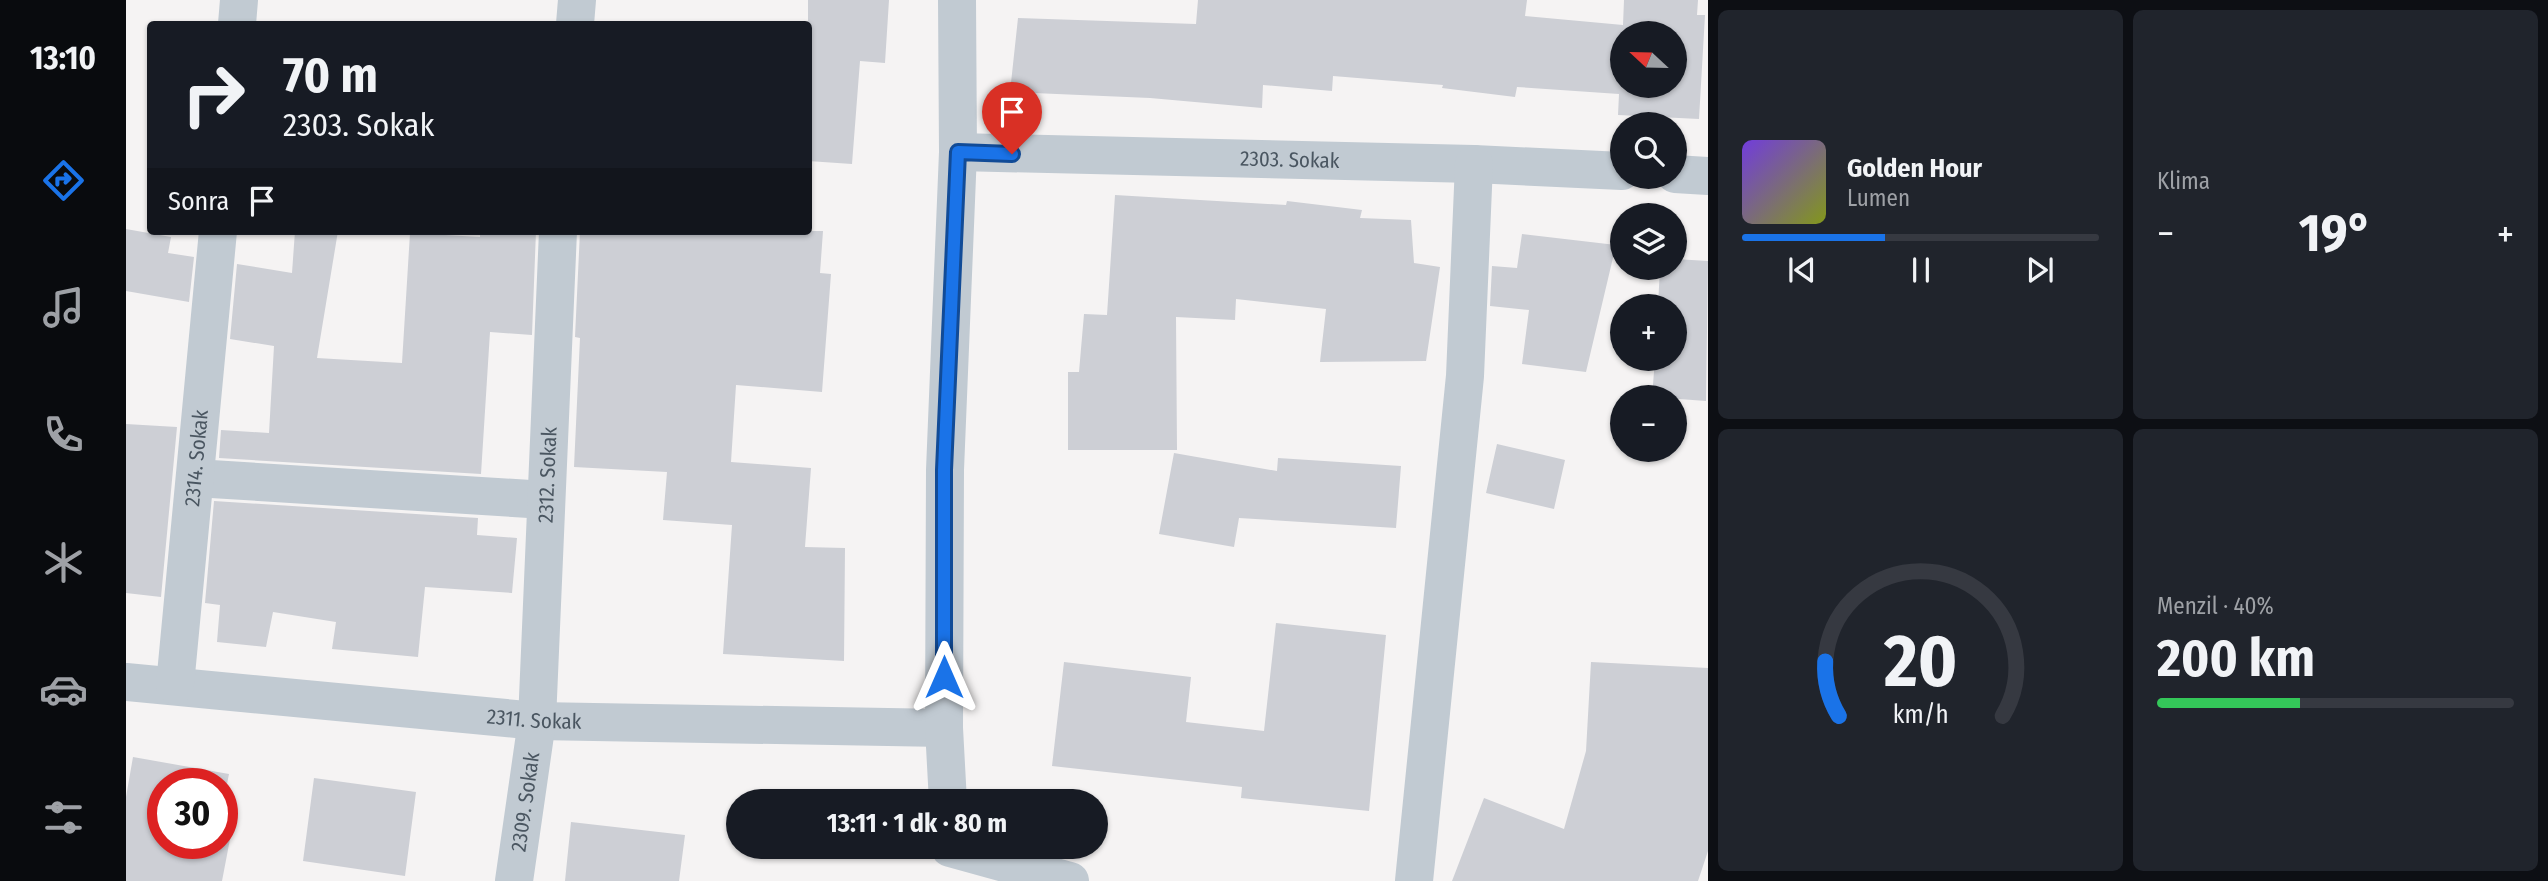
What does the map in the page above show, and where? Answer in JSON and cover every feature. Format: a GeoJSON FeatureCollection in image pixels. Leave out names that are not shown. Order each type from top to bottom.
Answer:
{"type":"FeatureCollection","features":[{"type":"Feature","properties":{"kind":"street"},"geometry":{"type":"LineString","coordinates":[[237,21],[239,0]]}},
{"type":"Feature","properties":{"kind":"street"},"geometry":{"type":"LineString","coordinates":[[575,21],[577,0]]}},
{"type":"Feature","properties":{"kind":"street"},"geometry":{"type":"LineString","coordinates":[[947,789],[944,729],[944,470],[958,152],[957,0]]}},
{"type":"Feature","properties":{"kind":"street","name":"2303. Sokak"},"geometry":{"type":"LineString","coordinates":[[958,152],[1474,164],[1610,171]]}},
{"type":"Feature","properties":{"kind":"street"},"geometry":{"type":"LineString","coordinates":[[1414,881],[1465,376],[1474,164]]}},
{"type":"Feature","properties":{"kind":"street"},"geometry":{"type":"LineString","coordinates":[[1687,175],[1708,176]]}},
{"type":"Feature","properties":{"kind":"street","name":"2314. Sokak"},"geometry":{"type":"LineString","coordinates":[[175,685],[218,235]]}},
{"type":"Feature","properties":{"kind":"street","name":"2312. Sokak"},"geometry":{"type":"LineString","coordinates":[[537,721],[558,235]]}},
{"type":"Feature","properties":{"kind":"street"},"geometry":{"type":"LineString","coordinates":[[195,478],[546,500]]}},
{"type":"Feature","properties":{"kind":"street","name":"2311. Sokak"},"geometry":{"type":"LineString","coordinates":[[126,682],[537,721],[944,729]]}},
{"type":"Feature","properties":{"kind":"street","name":"2309. Sokak"},"geometry":{"type":"LineString","coordinates":[[514,881],[537,721]]}},
{"type":"Feature","properties":{"kind":"street"},"geometry":{"type":"LineString","coordinates":[[951,859],[954,881]]}},
{"type":"Feature","properties":{"kind":"street"},"geometry":{"type":"LineString","coordinates":[[992,859],[1070,881]]}},
{"type":"Feature","properties":{"kind":"building"},"geometry":{"type":"Polygon","coordinates":[[[808,0],[889,0],[885,63],[860,61],[852,164],[812,161],[812,21],[808,21],[808,0]]]}},
{"type":"Feature","properties":{"kind":"building"},"geometry":{"type":"Polygon","coordinates":[[[1198,0],[1527,0],[1525,16],[1610,24],[1610,93],[1517,87],[1515,97],[1442,88],[1443,85],[1333,76],[1332,91],[1263,85],[1262,108],[1150,98],[1010,92],[1018,18],[1196,24],[1198,0]]]}},
{"type":"Feature","properties":{"kind":"building"},"geometry":{"type":"Polygon","coordinates":[[[1624,0],[1698,0],[1697,15],[1705,15],[1699,119],[1687,118],[1687,112],[1618,112],[1619,98],[1687,98],[1687,21],[1623,21],[1624,0]]]}},
{"type":"Feature","properties":{"kind":"building"},"geometry":{"type":"Polygon","coordinates":[[[1115,195],[1286,205],[1287,201],[1362,210],[1360,218],[1411,220],[1414,263],[1440,267],[1426,361],[1320,362],[1326,309],[1236,299],[1235,320],[1176,317],[1177,450],[1068,450],[1068,372],[1079,372],[1084,314],[1107,315],[1115,195]]]}},
{"type":"Feature","properties":{"kind":"building"},"geometry":{"type":"Polygon","coordinates":[[[126,229],[147,233],[147,235],[171,237],[168,253],[194,257],[189,302],[126,291],[126,229]]]}},
{"type":"Feature","properties":{"kind":"building"},"geometry":{"type":"Polygon","coordinates":[[[812,231],[823,231],[820,273],[831,274],[822,392],[736,385],[731,462],[811,468],[805,547],[845,548],[844,661],[723,654],[732,525],[663,520],[667,472],[574,467],[580,338],[575,337],[580,235],[812,235],[812,231]]]}},
{"type":"Feature","properties":{"kind":"building"},"geometry":{"type":"Polygon","coordinates":[[[1522,234],[1610,244],[1610,270],[1586,372],[1522,364],[1529,310],[1490,306],[1492,266],[1517,268],[1522,234]]]}},
{"type":"Feature","properties":{"kind":"building"},"geometry":{"type":"Polygon","coordinates":[[[295,235],[337,235],[317,358],[402,363],[410,235],[536,235],[532,335],[490,332],[481,474],[219,458],[221,430],[269,433],[274,346],[230,339],[237,264],[292,273],[295,235]]]}},
{"type":"Feature","properties":{"kind":"building"},"geometry":{"type":"Polygon","coordinates":[[[1687,260],[1708,261],[1706,401],[1687,400],[1687,385],[1653,385],[1654,371],[1687,371],[1687,294],[1659,294],[1659,280],[1687,280],[1687,260]]]}},
{"type":"Feature","properties":{"kind":"building"},"geometry":{"type":"Polygon","coordinates":[[[126,424],[177,427],[161,597],[126,593],[126,424]]]}},
{"type":"Feature","properties":{"kind":"building"},"geometry":{"type":"Polygon","coordinates":[[[1497,444],[1565,460],[1554,509],[1486,493],[1497,444]]]}},
{"type":"Feature","properties":{"kind":"building"},"geometry":{"type":"Polygon","coordinates":[[[1174,453],[1277,471],[1278,458],[1401,466],[1396,528],[1239,518],[1234,547],[1159,534],[1174,453]]]}},
{"type":"Feature","properties":{"kind":"building"},"geometry":{"type":"Polygon","coordinates":[[[214,501],[478,518],[477,535],[517,538],[512,593],[425,587],[418,657],[332,649],[336,622],[273,612],[266,647],[217,642],[220,605],[205,603],[214,501]]]}},
{"type":"Feature","properties":{"kind":"building"},"geometry":{"type":"Polygon","coordinates":[[[1276,623],[1386,635],[1369,811],[1241,798],[1242,787],[1052,766],[1064,662],[1191,677],[1186,722],[1264,731],[1276,623]]]}},
{"type":"Feature","properties":{"kind":"building"},"geometry":{"type":"Polygon","coordinates":[[[1591,662],[1708,668],[1708,851],[1698,881],[1452,881],[1484,798],[1564,829],[1586,751],[1591,662]]]}},
{"type":"Feature","properties":{"kind":"building"},"geometry":{"type":"Polygon","coordinates":[[[133,757],[195,768],[147,768],[147,859],[226,859],[222,881],[126,881],[126,797],[133,757]]]}},
{"type":"Feature","properties":{"kind":"building"},"geometry":{"type":"Polygon","coordinates":[[[314,778],[416,792],[405,876],[303,861],[314,778]]]}},
{"type":"Feature","properties":{"kind":"building"},"geometry":{"type":"Polygon","coordinates":[[[571,822],[685,835],[679,881],[565,881],[571,822]]]}},
{"type":"Feature","properties":{"kind":"route"},"geometry":{"type":"LineString","coordinates":[[944,677],[944,470],[958,152],[1012,154]]}}]}
